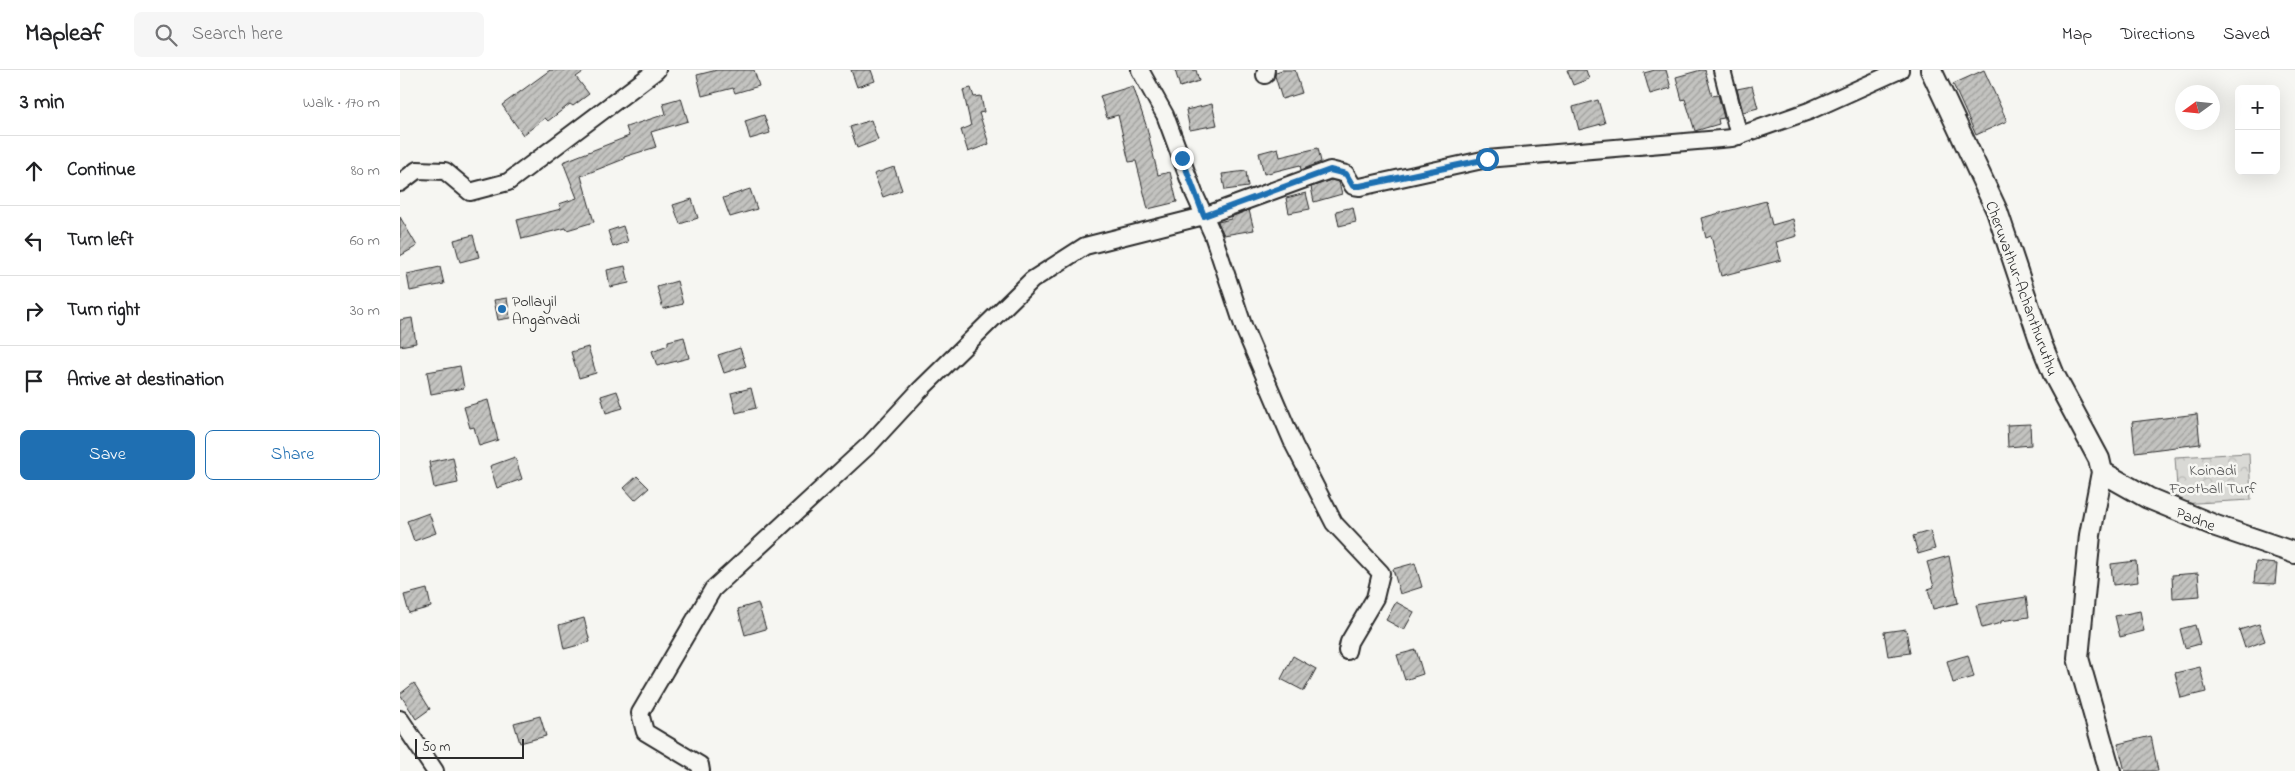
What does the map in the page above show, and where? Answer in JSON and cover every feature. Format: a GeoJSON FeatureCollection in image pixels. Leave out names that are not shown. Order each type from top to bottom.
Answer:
{"type":"FeatureCollection","features":[{"type":"Feature","properties":{"kind":"main road","name":"Cheruvathur-Achanthuruthu"},"geometry":{"type":"LineString","coordinates":[[1931,70],[1997,211],[2041,343],[2054,374],[2099,459],[2102,472]]}},
{"type":"Feature","properties":{"kind":"main road","name":"Padne"},"geometry":{"type":"LineString","coordinates":[[2102,472],[2148,498],[2216,526],[2295,553]]}},
{"type":"Feature","properties":{"kind":"main road"},"geometry":{"type":"LineString","coordinates":[[2102,472],[2090,535],[2078,658],[2110,771]]}},
{"type":"Feature","properties":{"kind":"street"},"geometry":{"type":"LineString","coordinates":[[400,183],[417,170],[445,171],[470,192],[508,182],[657,70]]}},
{"type":"Feature","properties":{"kind":"street"},"geometry":{"type":"LineString","coordinates":[[1140,70],[1165,115],[1213,235],[1244,328],[1294,445],[1334,523],[1381,573],[1374,598],[1349,642],[1347,650]]}},
{"type":"Feature","properties":{"kind":"street"},"geometry":{"type":"LineString","coordinates":[[1722,70],[1739,136]]}},
{"type":"Feature","properties":{"kind":"street"},"geometry":{"type":"LineString","coordinates":[[701,771],[700,765],[645,732],[640,713],[713,589],[870,444],[919,391],[1032,280],[1085,246],[1204,216],[1330,170],[1346,174],[1353,186],[1360,186],[1487,159],[1603,151],[1732,138],[1809,111],[1900,70]]}},
{"type":"Feature","properties":{"kind":"street"},"geometry":{"type":"LineString","coordinates":[[400,719],[435,771]]}},
{"type":"Feature","properties":{"kind":"green space","name":"Koinadi Football Turf"},"geometry":{"type":"Polygon","coordinates":[[[2249,453],[2251,500],[2178,504],[2175,457],[2249,453]]]}},
{"type":"Feature","properties":{"kind":"building"},"geometry":{"type":"Polygon","coordinates":[[[550,70],[586,70],[576,77],[589,94],[573,106],[570,104],[548,121],[545,118],[523,135],[502,105],[550,70]]]}},
{"type":"Feature","properties":{"kind":"building"},"geometry":{"type":"Polygon","coordinates":[[[717,70],[754,70],[759,86],[735,93],[733,88],[702,96],[697,75],[717,70]]]}},
{"type":"Feature","properties":{"kind":"building"},"geometry":{"type":"Polygon","coordinates":[[[851,70],[871,70],[875,81],[857,87],[851,70]]]}},
{"type":"Feature","properties":{"kind":"building"},"geometry":{"type":"Polygon","coordinates":[[[1175,70],[1196,70],[1199,81],[1180,87],[1175,70]]]}},
{"type":"Feature","properties":{"kind":"building"},"geometry":{"type":"Polygon","coordinates":[[[1295,70],[1302,93],[1282,99],[1275,76],[1276,72],[1295,70]]]}},
{"type":"Feature","properties":{"kind":"building"},"geometry":{"type":"Polygon","coordinates":[[[1567,70],[1586,70],[1589,79],[1573,85],[1567,70]]]}},
{"type":"Feature","properties":{"kind":"building"},"geometry":{"type":"Polygon","coordinates":[[[1666,70],[1671,88],[1650,94],[1644,73],[1666,70]]]}},
{"type":"Feature","properties":{"kind":"building"},"geometry":{"type":"Polygon","coordinates":[[[1705,70],[1712,96],[1718,95],[1724,118],[1718,119],[1719,124],[1695,131],[1685,99],[1682,100],[1676,77],[1705,70]]]}},
{"type":"Feature","properties":{"kind":"building"},"geometry":{"type":"Polygon","coordinates":[[[1984,70],[2007,121],[1976,135],[1953,84],[1984,70]]]}},
{"type":"Feature","properties":{"kind":"building"},"geometry":{"type":"Polygon","coordinates":[[[1133,86],[1147,128],[1158,175],[1170,172],[1177,202],[1148,209],[1136,161],[1129,162],[1118,115],[1107,118],[1100,96],[1133,86]]]}},
{"type":"Feature","properties":{"kind":"building"},"geometry":{"type":"Polygon","coordinates":[[[1752,86],[1758,108],[1743,112],[1737,89],[1752,86]]]}},
{"type":"Feature","properties":{"kind":"building"},"geometry":{"type":"Polygon","coordinates":[[[971,88],[974,97],[981,96],[984,112],[979,113],[989,144],[968,152],[961,130],[971,126],[963,90],[971,88]]]}},
{"type":"Feature","properties":{"kind":"building"},"geometry":{"type":"Polygon","coordinates":[[[681,98],[688,121],[651,132],[656,147],[624,157],[624,159],[581,176],[594,222],[567,230],[566,228],[522,239],[517,220],[561,209],[559,204],[577,198],[563,162],[629,136],[626,127],[666,114],[663,103],[681,98]]]}},
{"type":"Feature","properties":{"kind":"building"},"geometry":{"type":"Polygon","coordinates":[[[1598,100],[1605,123],[1579,130],[1573,107],[1598,100]]]}},
{"type":"Feature","properties":{"kind":"building"},"geometry":{"type":"Polygon","coordinates":[[[1212,104],[1217,125],[1190,130],[1186,110],[1212,104]]]}},
{"type":"Feature","properties":{"kind":"building"},"geometry":{"type":"Polygon","coordinates":[[[764,115],[770,133],[750,139],[745,121],[764,115]]]}},
{"type":"Feature","properties":{"kind":"building"},"geometry":{"type":"Polygon","coordinates":[[[871,120],[878,140],[857,148],[850,127],[871,120]]]}},
{"type":"Feature","properties":{"kind":"building"},"geometry":{"type":"Polygon","coordinates":[[[1278,148],[1280,157],[1318,148],[1321,162],[1301,170],[1300,165],[1264,174],[1259,153],[1278,148]]]}},
{"type":"Feature","properties":{"kind":"building"},"geometry":{"type":"Polygon","coordinates":[[[894,167],[902,190],[883,197],[874,174],[894,167]]]}},
{"type":"Feature","properties":{"kind":"building"},"geometry":{"type":"Polygon","coordinates":[[[1246,171],[1248,187],[1225,190],[1222,174],[1246,171]]]}},
{"type":"Feature","properties":{"kind":"building"},"geometry":{"type":"Polygon","coordinates":[[[1331,180],[1339,182],[1342,194],[1314,202],[1311,187],[1331,180]]]}},
{"type":"Feature","properties":{"kind":"building"},"geometry":{"type":"Polygon","coordinates":[[[750,189],[757,209],[730,217],[723,198],[750,189]]]}},
{"type":"Feature","properties":{"kind":"building"},"geometry":{"type":"Polygon","coordinates":[[[1306,193],[1310,209],[1289,213],[1286,198],[1306,193]]]}},
{"type":"Feature","properties":{"kind":"building"},"geometry":{"type":"Polygon","coordinates":[[[692,199],[698,218],[680,224],[673,205],[692,199]]]}},
{"type":"Feature","properties":{"kind":"building"},"geometry":{"type":"Polygon","coordinates":[[[1766,201],[1772,225],[1793,219],[1797,236],[1776,242],[1781,260],[1721,276],[1711,236],[1706,238],[1701,218],[1766,201]]]}},
{"type":"Feature","properties":{"kind":"building"},"geometry":{"type":"Polygon","coordinates":[[[1353,207],[1356,222],[1339,226],[1336,211],[1353,207]]]}},
{"type":"Feature","properties":{"kind":"building"},"geometry":{"type":"Polygon","coordinates":[[[1249,210],[1254,230],[1224,235],[1218,222],[1231,219],[1231,217],[1249,210]]]}},
{"type":"Feature","properties":{"kind":"building"},"geometry":{"type":"Polygon","coordinates":[[[400,217],[417,246],[400,256],[400,217]]]}},
{"type":"Feature","properties":{"kind":"building"},"geometry":{"type":"Polygon","coordinates":[[[623,226],[628,242],[613,247],[608,231],[623,226]]]}},
{"type":"Feature","properties":{"kind":"building"},"geometry":{"type":"Polygon","coordinates":[[[473,235],[479,257],[460,262],[454,240],[473,235]]]}},
{"type":"Feature","properties":{"kind":"building"},"geometry":{"type":"Polygon","coordinates":[[[625,266],[629,283],[610,287],[607,270],[625,266]]]}},
{"type":"Feature","properties":{"kind":"building"},"geometry":{"type":"Polygon","coordinates":[[[440,267],[444,284],[410,291],[407,274],[440,267]]]}},
{"type":"Feature","properties":{"kind":"building"},"geometry":{"type":"Polygon","coordinates":[[[677,281],[683,304],[663,309],[657,287],[677,281]]]}},
{"type":"Feature","properties":{"kind":"building","name":"Pollayil Anganvadi"},"geometry":{"type":"Polygon","coordinates":[[[507,298],[510,318],[498,320],[494,300],[507,298]]]}},
{"type":"Feature","properties":{"kind":"building"},"geometry":{"type":"Polygon","coordinates":[[[412,318],[416,343],[400,346],[400,320],[412,318]]]}},
{"type":"Feature","properties":{"kind":"building"},"geometry":{"type":"Polygon","coordinates":[[[684,337],[689,358],[657,366],[652,351],[668,345],[668,341],[684,337]]]}},
{"type":"Feature","properties":{"kind":"building"},"geometry":{"type":"Polygon","coordinates":[[[588,347],[596,373],[579,378],[571,352],[588,347]]]}},
{"type":"Feature","properties":{"kind":"building"},"geometry":{"type":"Polygon","coordinates":[[[740,348],[746,366],[724,373],[718,355],[740,348]]]}},
{"type":"Feature","properties":{"kind":"building"},"geometry":{"type":"Polygon","coordinates":[[[460,366],[464,388],[431,394],[427,372],[460,366]]]}},
{"type":"Feature","properties":{"kind":"building"},"geometry":{"type":"Polygon","coordinates":[[[751,388],[756,408],[736,413],[731,393],[751,388]]]}},
{"type":"Feature","properties":{"kind":"building"},"geometry":{"type":"Polygon","coordinates":[[[617,391],[623,408],[606,413],[601,396],[617,391]]]}},
{"type":"Feature","properties":{"kind":"building"},"geometry":{"type":"Polygon","coordinates":[[[488,400],[498,440],[479,446],[474,427],[470,428],[464,407],[488,400]]]}},
{"type":"Feature","properties":{"kind":"building"},"geometry":{"type":"Polygon","coordinates":[[[2197,414],[2200,444],[2135,452],[2132,422],[2197,414]]]}},
{"type":"Feature","properties":{"kind":"building"},"geometry":{"type":"Polygon","coordinates":[[[2030,424],[2031,445],[2008,447],[2007,425],[2030,424]]]}},
{"type":"Feature","properties":{"kind":"building"},"geometry":{"type":"Polygon","coordinates":[[[453,457],[458,483],[434,488],[429,462],[453,457]]]}},
{"type":"Feature","properties":{"kind":"building"},"geometry":{"type":"Polygon","coordinates":[[[515,457],[522,479],[497,488],[490,466],[515,457]]]}},
{"type":"Feature","properties":{"kind":"building"},"geometry":{"type":"Polygon","coordinates":[[[637,476],[649,488],[635,500],[624,488],[637,476]]]}},
{"type":"Feature","properties":{"kind":"building"},"geometry":{"type":"Polygon","coordinates":[[[429,513],[436,533],[414,541],[407,521],[429,513]]]}},
{"type":"Feature","properties":{"kind":"building"},"geometry":{"type":"Polygon","coordinates":[[[1930,531],[1935,549],[1918,554],[1913,536],[1930,531]]]}},
{"type":"Feature","properties":{"kind":"building"},"geometry":{"type":"Polygon","coordinates":[[[1949,556],[1958,603],[1933,609],[1928,589],[1934,587],[1927,562],[1949,556]]]}},
{"type":"Feature","properties":{"kind":"building"},"geometry":{"type":"Polygon","coordinates":[[[2136,561],[2138,582],[2113,585],[2111,564],[2136,561]]]}},
{"type":"Feature","properties":{"kind":"building"},"geometry":{"type":"Polygon","coordinates":[[[2256,562],[2277,564],[2275,584],[2254,583],[2256,562]]]}},
{"type":"Feature","properties":{"kind":"building"},"geometry":{"type":"Polygon","coordinates":[[[1415,563],[1422,587],[1400,594],[1393,569],[1415,563]]]}},
{"type":"Feature","properties":{"kind":"building"},"geometry":{"type":"Polygon","coordinates":[[[2198,573],[2200,596],[2173,598],[2172,575],[2198,573]]]}},
{"type":"Feature","properties":{"kind":"building"},"geometry":{"type":"Polygon","coordinates":[[[427,589],[431,607],[409,613],[404,595],[427,589]]]}},
{"type":"Feature","properties":{"kind":"building"},"geometry":{"type":"Polygon","coordinates":[[[2026,597],[2029,617],[2001,621],[2001,623],[1982,628],[1976,605],[2026,597]]]}},
{"type":"Feature","properties":{"kind":"building"},"geometry":{"type":"Polygon","coordinates":[[[1396,602],[1414,612],[1404,630],[1386,620],[1396,602]]]}},
{"type":"Feature","properties":{"kind":"building"},"geometry":{"type":"Polygon","coordinates":[[[758,603],[766,629],[745,635],[738,609],[758,603]]]}},
{"type":"Feature","properties":{"kind":"building"},"geometry":{"type":"Polygon","coordinates":[[[2140,611],[2144,631],[2120,637],[2115,616],[2140,611]]]}},
{"type":"Feature","properties":{"kind":"building"},"geometry":{"type":"Polygon","coordinates":[[[584,618],[590,642],[564,649],[559,625],[584,618]]]}},
{"type":"Feature","properties":{"kind":"building"},"geometry":{"type":"Polygon","coordinates":[[[2259,624],[2265,641],[2245,648],[2239,630],[2259,624]]]}},
{"type":"Feature","properties":{"kind":"building"},"geometry":{"type":"Polygon","coordinates":[[[2195,625],[2200,644],[2185,648],[2180,629],[2195,625]]]}},
{"type":"Feature","properties":{"kind":"building"},"geometry":{"type":"Polygon","coordinates":[[[1906,629],[1910,653],[1888,656],[1884,632],[1906,629]]]}},
{"type":"Feature","properties":{"kind":"building"},"geometry":{"type":"Polygon","coordinates":[[[1416,650],[1423,674],[1405,680],[1397,655],[1416,650]]]}},
{"type":"Feature","properties":{"kind":"building"},"geometry":{"type":"Polygon","coordinates":[[[1968,655],[1974,677],[1953,683],[1947,661],[1968,655]]]}},
{"type":"Feature","properties":{"kind":"building"},"geometry":{"type":"Polygon","coordinates":[[[1293,656],[1316,669],[1304,691],[1281,679],[1293,656]]]}},
{"type":"Feature","properties":{"kind":"building"},"geometry":{"type":"Polygon","coordinates":[[[2200,667],[2206,692],[2181,698],[2175,673],[2200,667]]]}},
{"type":"Feature","properties":{"kind":"building"},"geometry":{"type":"Polygon","coordinates":[[[414,683],[430,709],[416,719],[400,694],[414,683]]]}},
{"type":"Feature","properties":{"kind":"building"},"geometry":{"type":"Polygon","coordinates":[[[540,716],[546,736],[520,743],[514,723],[540,716]]]}},
{"type":"Feature","properties":{"kind":"building"},"geometry":{"type":"Polygon","coordinates":[[[2151,736],[2158,771],[2125,771],[2118,744],[2151,736]]]}},
{"type":"Feature","properties":{"kind":"place","name":"Pollayil Anganvadi"},"geometry":{"type":"Point","coordinates":[502,309]}},
{"type":"Feature","properties":{"kind":"route"},"geometry":{"type":"LineString","coordinates":[[1182,158],[1204,216],[1236,206],[1284,186],[1330,170],[1346,174],[1353,186],[1360,186],[1487,159]]}}]}
